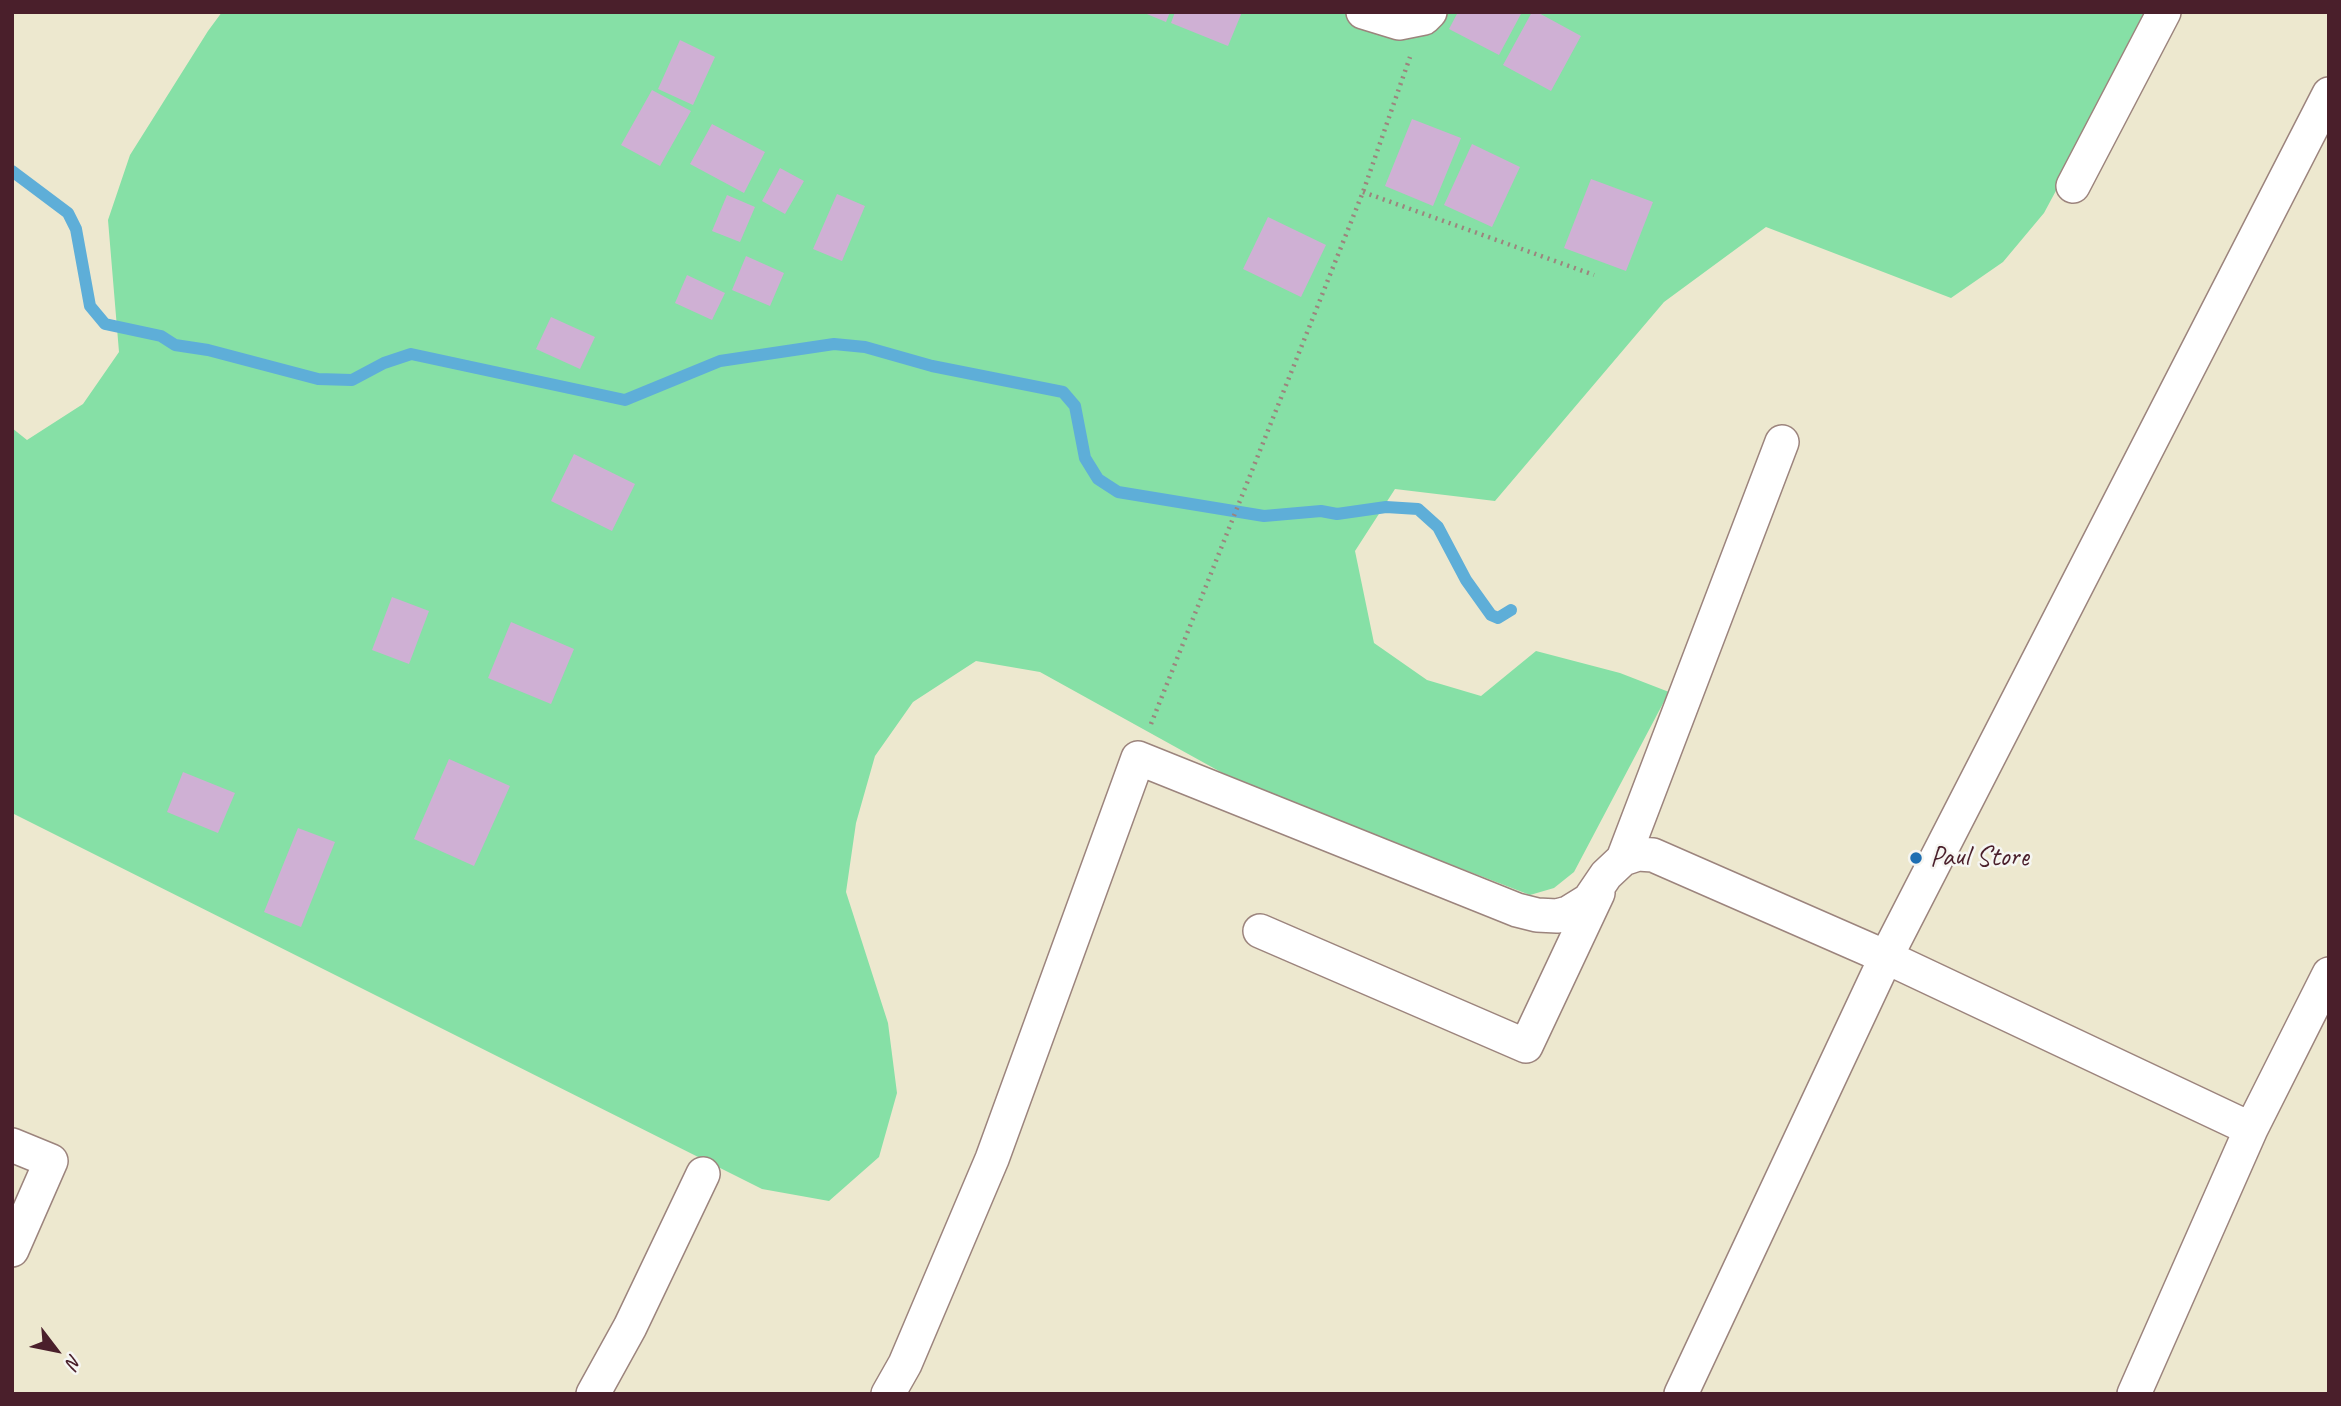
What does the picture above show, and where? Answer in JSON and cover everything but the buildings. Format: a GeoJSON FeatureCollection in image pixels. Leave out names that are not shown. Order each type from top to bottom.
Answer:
{"type":"FeatureCollection","features":[{"type":"Feature","properties":{"kind":"street"},"geometry":{"type":"LineString","coordinates":[[1363,12],[1399,23],[1427,15]]}},
{"type":"Feature","properties":{"kind":"street"},"geometry":{"type":"LineString","coordinates":[[2073,186],[2164,12]]}},
{"type":"Feature","properties":{"kind":"street"},"geometry":{"type":"LineString","coordinates":[[1681,1394],[1885,957],[2329,94]]}},
{"type":"Feature","properties":{"kind":"street"},"geometry":{"type":"LineString","coordinates":[[1260,931],[1526,1046],[1614,867],[1782,442]]}},
{"type":"Feature","properties":{"kind":"street"},"geometry":{"type":"LineString","coordinates":[[888,1394],[905,1363],[992,1159],[1138,758],[1528,914],[1546,916],[1568,913],[1589,900],[1614,867],[1638,854],[1655,856],[1885,957],[2251,1129]]}},
{"type":"Feature","properties":{"kind":"street"},"geometry":{"type":"LineString","coordinates":[[2134,1394],[2251,1129],[2329,974]]}},
{"type":"Feature","properties":{"kind":"street"},"geometry":{"type":"LineString","coordinates":[[12,1145],[51,1161],[12,1250]]}},
{"type":"Feature","properties":{"kind":"street"},"geometry":{"type":"LineString","coordinates":[[593,1394],[631,1327],[702,1174]]}},
{"type":"Feature","properties":{"kind":"path"},"geometry":{"type":"LineString","coordinates":[[1138,758],[1363,192],[1427,15]]}},
{"type":"Feature","properties":{"kind":"path"},"geometry":{"type":"LineString","coordinates":[[1363,192],[1594,275]]}},
{"type":"Feature","properties":{"kind":"green space"},"geometry":{"type":"Polygon","coordinates":[[[222,12],[2152,12],[2044,213],[2003,262],[1951,298],[1766,227],[1664,302],[1495,501],[1395,489],[1355,551],[1374,643],[1427,680],[1481,696],[1536,651],[1620,673],[1669,692],[1574,872],[1554,888],[1530,895],[1246,786],[1040,672],[976,661],[913,702],[875,756],[856,823],[846,892],[888,1023],[897,1093],[879,1157],[829,1201],[762,1189],[12,813],[12,428],[27,440],[83,404],[119,352],[108,220],[130,155],[222,12]]]}},
{"type":"Feature","properties":{"kind":"waterway"},"geometry":{"type":"LineString","coordinates":[[12,171],[68,213],[76,229],[90,306],[105,324],[161,336],[175,345],[208,350],[318,379],[352,380],[384,363],[411,354],[625,400],[720,361],[834,344],[865,347],[932,366],[1063,392],[1075,406],[1085,458],[1098,479],[1118,492],[1264,516],[1321,511],[1337,514],[1386,507],[1418,509],[1438,527],[1466,580],[1491,615],[1498,618],[1511,610]]}},
{"type":"Feature","properties":{"kind":"place","name":"Paul Store"},"geometry":{"type":"Point","coordinates":[1916,858]}}]}
